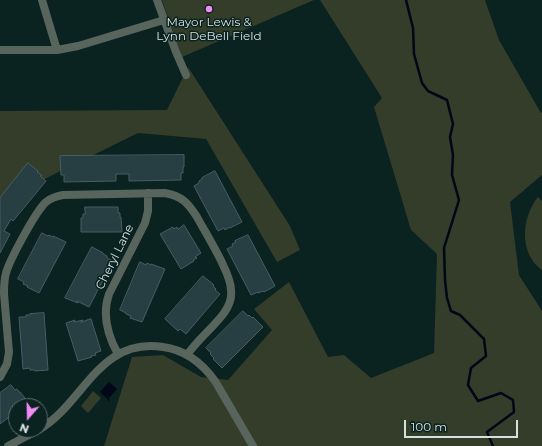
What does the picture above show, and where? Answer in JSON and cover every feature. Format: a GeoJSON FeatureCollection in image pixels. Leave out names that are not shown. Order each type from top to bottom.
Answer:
{"type":"FeatureCollection","features":[{"type":"Feature","properties":{"kind":"street"},"geometry":{"type":"LineString","coordinates":[[42,0],[57,50]]}},
{"type":"Feature","properties":{"kind":"street"},"geometry":{"type":"LineString","coordinates":[[157,0],[186,75]]}},
{"type":"Feature","properties":{"kind":"street"},"geometry":{"type":"LineString","coordinates":[[0,50],[57,50],[78,46],[164,20]]}},
{"type":"Feature","properties":{"kind":"street","name":"Cheryl Lane"},"geometry":{"type":"LineString","coordinates":[[118,354],[109,336],[106,312],[107,300],[145,223],[148,211],[148,193]]}},
{"type":"Feature","properties":{"kind":"street"},"geometry":{"type":"LineString","coordinates":[[0,377],[7,364],[9,352],[2,285],[13,258],[37,214],[51,199],[63,195],[165,193],[179,197],[188,204],[197,217],[229,277],[231,284],[231,296],[227,309],[223,315],[197,341],[187,355]]}},
{"type":"Feature","properties":{"kind":"street"},"geometry":{"type":"LineString","coordinates":[[48,424],[101,367],[118,354],[135,348],[151,346],[171,348],[187,355],[200,364],[215,381],[253,446]]}},
{"type":"Feature","properties":{"kind":"street"},"geometry":{"type":"LineString","coordinates":[[8,446],[24,438]]}},
{"type":"Feature","properties":{"kind":"green space"},"geometry":{"type":"Polygon","coordinates":[[[162,0],[314,0],[182,57],[162,0]]]}},
{"type":"Feature","properties":{"kind":"green space"},"geometry":{"type":"Polygon","coordinates":[[[320,0],[485,0],[499,40],[541,113],[542,112],[542,175],[510,202],[519,275],[542,311],[542,446],[104,446],[132,357],[163,355],[201,377],[228,380],[272,330],[254,309],[289,282],[328,357],[344,355],[371,378],[434,353],[437,254],[411,230],[374,107],[382,98],[320,0]]]}},
{"type":"Feature","properties":{"kind":"green space"},"geometry":{"type":"Polygon","coordinates":[[[188,67],[290,226],[300,250],[277,262],[206,139],[138,133],[0,201],[0,111],[167,110],[188,67]]]}},
{"type":"Feature","properties":{"kind":"green space"},"geometry":{"type":"Polygon","coordinates":[[[538,197],[542,201],[542,270],[529,255],[525,235],[528,215],[538,197]]]}},
{"type":"Feature","properties":{"kind":"green space"},"geometry":{"type":"Polygon","coordinates":[[[93,391],[101,398],[88,413],[81,406],[93,391]]]}},
{"type":"Feature","properties":{"kind":"water"},"geometry":{"type":"Polygon","coordinates":[[[109,382],[117,389],[109,398],[109,401],[100,392],[109,382]]]}},
{"type":"Feature","properties":{"kind":"building"},"geometry":{"type":"Polygon","coordinates":[[[184,155],[184,167],[183,173],[181,173],[181,180],[129,181],[129,174],[116,174],[116,181],[64,182],[64,175],[61,175],[60,156],[184,155]]]}},
{"type":"Feature","properties":{"kind":"building"},"geometry":{"type":"Polygon","coordinates":[[[28,163],[42,175],[40,176],[46,181],[13,221],[11,219],[4,231],[10,234],[0,253],[0,198],[28,163]]]}},
{"type":"Feature","properties":{"kind":"building"},"geometry":{"type":"Polygon","coordinates":[[[215,171],[242,222],[225,230],[224,228],[218,231],[194,186],[199,183],[202,178],[215,171]]]}},
{"type":"Feature","properties":{"kind":"building"},"geometry":{"type":"Polygon","coordinates":[[[85,207],[118,207],[118,213],[120,213],[121,217],[122,232],[81,232],[81,218],[83,218],[83,214],[85,214],[85,207]]]}},
{"type":"Feature","properties":{"kind":"building"},"geometry":{"type":"Polygon","coordinates":[[[184,225],[201,253],[195,257],[197,258],[193,260],[194,261],[181,269],[160,234],[173,227],[174,229],[177,227],[178,229],[184,225]]]}},
{"type":"Feature","properties":{"kind":"building"},"geometry":{"type":"Polygon","coordinates":[[[42,233],[66,242],[39,293],[27,287],[28,286],[23,284],[24,282],[18,279],[42,233]]]}},
{"type":"Feature","properties":{"kind":"building"},"geometry":{"type":"Polygon","coordinates":[[[248,235],[275,286],[264,292],[258,292],[251,295],[227,249],[233,246],[232,244],[236,242],[235,241],[248,235]]]}},
{"type":"Feature","properties":{"kind":"building"},"geometry":{"type":"Polygon","coordinates":[[[92,247],[113,261],[89,307],[77,301],[78,303],[65,298],[92,247]]]}},
{"type":"Feature","properties":{"kind":"building"},"geometry":{"type":"Polygon","coordinates":[[[140,262],[146,265],[147,263],[165,269],[142,322],[130,318],[131,316],[120,310],[140,262]]]}},
{"type":"Feature","properties":{"kind":"building"},"geometry":{"type":"Polygon","coordinates":[[[203,276],[214,285],[215,290],[220,294],[186,334],[180,329],[178,331],[165,319],[203,276]]]}},
{"type":"Feature","properties":{"kind":"building"},"geometry":{"type":"Polygon","coordinates":[[[243,311],[248,316],[253,317],[263,327],[222,368],[213,359],[214,358],[210,354],[211,353],[206,348],[243,311]]]}},
{"type":"Feature","properties":{"kind":"building"},"geometry":{"type":"Polygon","coordinates":[[[44,313],[48,370],[35,371],[30,370],[30,368],[23,369],[19,317],[26,317],[26,315],[30,314],[44,313]]]}},
{"type":"Feature","properties":{"kind":"building"},"geometry":{"type":"Polygon","coordinates":[[[91,319],[101,351],[95,353],[96,355],[91,356],[92,357],[78,361],[66,323],[75,320],[74,322],[83,320],[81,322],[91,319]]]}},
{"type":"Feature","properties":{"kind":"building"},"geometry":{"type":"Polygon","coordinates":[[[11,385],[25,398],[8,398],[8,418],[0,424],[0,393],[11,385]]]}},
{"type":"Feature","properties":{"kind":"waterway"},"geometry":{"type":"LineString","coordinates":[[406,0],[413,28],[414,54],[422,83],[428,91],[447,100],[453,124],[450,137],[453,155],[452,175],[459,200],[444,248],[447,298],[451,311],[460,315],[484,339],[486,356],[471,368],[468,385],[478,401],[501,393],[513,400],[514,412],[487,432],[493,446]]}},
{"type":"Feature","properties":{"kind":"place","name":"Mayor Lewis & Lynn DeBell Field"},"geometry":{"type":"Point","coordinates":[209,9]}}]}
